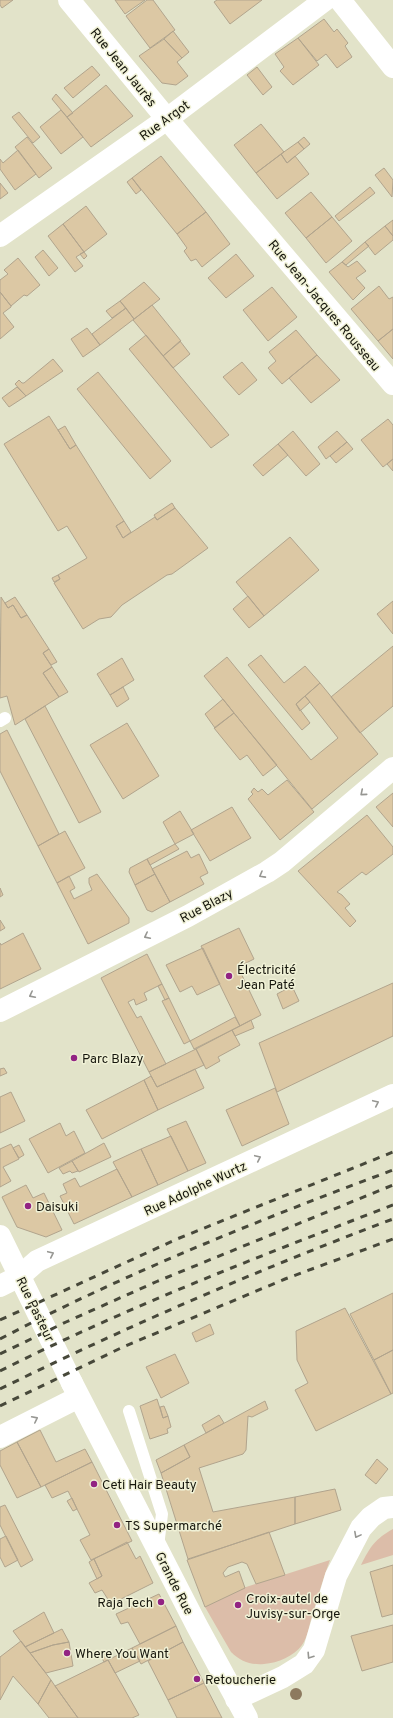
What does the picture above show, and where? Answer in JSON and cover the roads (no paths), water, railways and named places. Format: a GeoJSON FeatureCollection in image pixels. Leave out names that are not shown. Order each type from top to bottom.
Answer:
{"type":"FeatureCollection","features":[{"type":"Feature","properties":{"kind":"street","name":"Rue Jean Jaurès"},"geometry":{"type":"LineString","coordinates":[[69,0],[166,119],[257,225]]}},
{"type":"Feature","properties":{"kind":"street","name":"Rue Argot"},"geometry":{"type":"LineString","coordinates":[[0,236],[166,119],[325,0]]}},
{"type":"Feature","properties":{"kind":"street"},"geometry":{"type":"LineString","coordinates":[[340,0],[393,67]]}},
{"type":"Feature","properties":{"kind":"street","name":"Rue Jean-Jacques Rousseau"},"geometry":{"type":"LineString","coordinates":[[257,225],[393,384]]}},
{"type":"Feature","properties":{"kind":"street","name":"Rue Blazy"},"geometry":{"type":"LineString","coordinates":[[0,1011],[188,916],[267,872],[282,862],[393,768]]}},
{"type":"Feature","properties":{"kind":"street","name":"Rue Adolphe Wurtz"},"geometry":{"type":"LineString","coordinates":[[0,1286],[20,1276],[37,1261],[393,1095]]}},
{"type":"Feature","properties":{"kind":"street","name":"Rue Pasteur"},"geometry":{"type":"LineString","coordinates":[[0,1236],[75,1390]]}},
{"type":"Feature","properties":{"kind":"street"},"geometry":{"type":"LineString","coordinates":[[0,1437],[75,1390]]}},
{"type":"Feature","properties":{"kind":"street","name":"Grande Rue"},"geometry":{"type":"LineString","coordinates":[[75,1390],[247,1718]]}},
{"type":"Feature","properties":{"kind":"street"},"geometry":{"type":"LineString","coordinates":[[236,1699],[283,1677],[304,1664],[310,1657],[314,1650],[336,1576],[361,1528],[371,1517],[389,1508]]}},
{"type":"Feature","properties":{"kind":"lane"},"geometry":{"type":"LineString","coordinates":[[129,1411],[162,1514],[158,1548]]}},
{"type":"Feature","properties":{"kind":"railway"},"geometry":{"type":"LineString","coordinates":[[0,1320],[177,1239],[393,1152]]}},
{"type":"Feature","properties":{"kind":"railway"},"geometry":{"type":"LineString","coordinates":[[0,1339],[96,1292],[194,1248],[393,1170]]}},
{"type":"Feature","properties":{"kind":"railway"},"geometry":{"type":"LineString","coordinates":[[0,1354],[66,1322],[158,1281],[393,1185]]}},
{"type":"Feature","properties":{"kind":"railway"},"geometry":{"type":"LineString","coordinates":[[0,1371],[96,1325],[194,1283],[393,1205]]}},
{"type":"Feature","properties":{"kind":"railway"},"geometry":{"type":"LineString","coordinates":[[0,1389],[195,1299],[293,1258],[393,1219]]}},
{"type":"Feature","properties":{"kind":"railway"},"geometry":{"type":"LineString","coordinates":[[0,1406],[123,1347],[285,1279],[393,1239]]}},
{"type":"Feature","properties":{"kind":"place","name":"Électricité Jean Paté"},"geometry":{"type":"Point","coordinates":[229,976]}},
{"type":"Feature","properties":{"kind":"place","name":"Parc Blazy"},"geometry":{"type":"Point","coordinates":[74,1058]}},
{"type":"Feature","properties":{"kind":"place","name":"Daisuki"},"geometry":{"type":"Point","coordinates":[28,1206]}},
{"type":"Feature","properties":{"kind":"place","name":"Ceti Hair Beauty"},"geometry":{"type":"Point","coordinates":[94,1484]}},
{"type":"Feature","properties":{"kind":"place","name":"TS Supermarché"},"geometry":{"type":"Point","coordinates":[117,1525]}},
{"type":"Feature","properties":{"kind":"place","name":"Raja Tech"},"geometry":{"type":"Point","coordinates":[161,1602]}},
{"type":"Feature","properties":{"kind":"place","name":"Croix-autel de Juvisy-sur-Orge"},"geometry":{"type":"Point","coordinates":[238,1605]}},
{"type":"Feature","properties":{"kind":"place","name":"Where You Want"},"geometry":{"type":"Point","coordinates":[67,1653]}},
{"type":"Feature","properties":{"kind":"place","name":"Retoucherie"},"geometry":{"type":"Point","coordinates":[197,1679]}}]}
